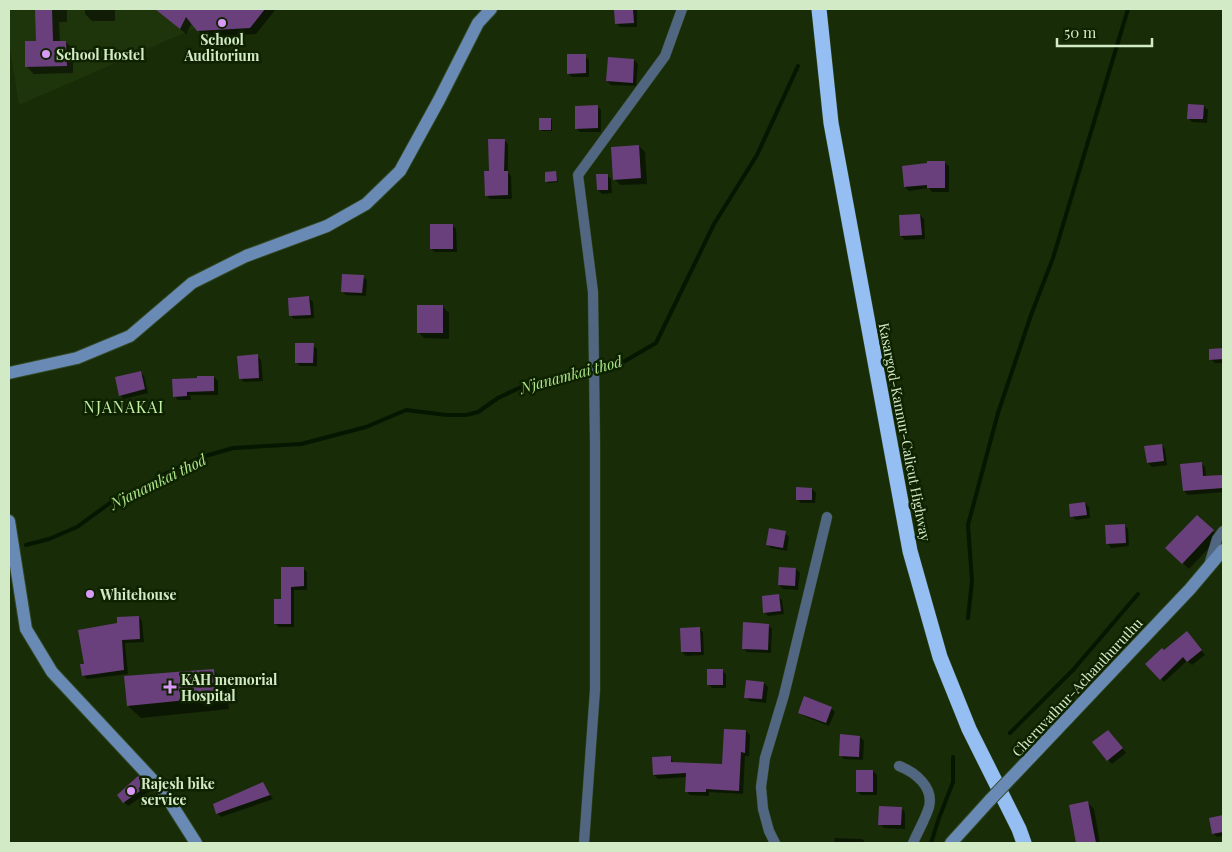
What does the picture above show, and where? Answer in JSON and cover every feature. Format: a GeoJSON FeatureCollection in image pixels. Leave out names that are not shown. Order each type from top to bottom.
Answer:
{"type":"FeatureCollection","features":[{"type":"Feature","properties":{"kind":"highway","name":"Kasargod-Kannur-Calicut Highway"},"geometry":{"type":"LineString","coordinates":[[819,9],[831,123],[910,551],[944,666],[969,729],[1020,830],[1024,843]]}},
{"type":"Feature","properties":{"kind":"main road"},"geometry":{"type":"LineString","coordinates":[[9,373],[77,358],[130,336],[192,283],[246,256],[327,226],[366,204],[400,171],[478,23],[491,9]]}},
{"type":"Feature","properties":{"kind":"main road"},"geometry":{"type":"LineString","coordinates":[[9,521],[26,629],[52,672],[163,791],[196,843]]}},
{"type":"Feature","properties":{"kind":"main road","name":"Cheruvathur-Achanthuruthu"},"geometry":{"type":"LineString","coordinates":[[951,843],[1223,550]]}},
{"type":"Feature","properties":{"kind":"street"},"geometry":{"type":"LineString","coordinates":[[584,843],[595,690],[595,442],[593,292],[578,175],[665,56],[682,9]]}},
{"type":"Feature","properties":{"kind":"street"},"geometry":{"type":"LineString","coordinates":[[776,843],[769,831],[760,787],[765,758],[784,695],[827,517]]}},
{"type":"Feature","properties":{"kind":"street"},"geometry":{"type":"LineString","coordinates":[[1208,568],[1223,531]]}},
{"type":"Feature","properties":{"kind":"street"},"geometry":{"type":"LineString","coordinates":[[1208,568],[1223,559]]}},
{"type":"Feature","properties":{"kind":"street"},"geometry":{"type":"LineString","coordinates":[[899,766],[912,771],[922,781],[928,792],[930,805],[913,843]]}},
{"type":"Feature","properties":{"kind":"shaded area"},"geometry":{"type":"Polygon","coordinates":[[[9,9],[239,9],[19,105],[9,42],[9,9]]]}},
{"type":"Feature","properties":{"kind":"building","name":"School Hostel"},"geometry":{"type":"Polygon","coordinates":[[[35,9],[52,9],[53,41],[66,41],[67,66],[25,67],[25,41],[36,41],[35,9]]]}},
{"type":"Feature","properties":{"kind":"building","name":"School Auditorium"},"geometry":{"type":"Polygon","coordinates":[[[155,9],[265,9],[250,28],[197,31],[186,17],[180,29],[155,9]]]}},
{"type":"Feature","properties":{"kind":"building"},"geometry":{"type":"Polygon","coordinates":[[[614,9],[633,9],[634,23],[615,24],[614,9]]]}},
{"type":"Feature","properties":{"kind":"building"},"geometry":{"type":"Polygon","coordinates":[[[567,54],[586,54],[586,73],[567,74],[567,54]]]}},
{"type":"Feature","properties":{"kind":"building"},"geometry":{"type":"Polygon","coordinates":[[[608,57],[634,59],[633,83],[606,81],[608,57]]]}},
{"type":"Feature","properties":{"kind":"building"},"geometry":{"type":"Polygon","coordinates":[[[1188,104],[1204,105],[1203,119],[1187,119],[1188,104]]]}},
{"type":"Feature","properties":{"kind":"building"},"geometry":{"type":"Polygon","coordinates":[[[598,105],[598,128],[575,129],[575,106],[598,105]]]}},
{"type":"Feature","properties":{"kind":"building"},"geometry":{"type":"Polygon","coordinates":[[[539,118],[551,118],[551,130],[539,130],[539,118]]]}},
{"type":"Feature","properties":{"kind":"building"},"geometry":{"type":"Polygon","coordinates":[[[488,139],[505,139],[504,171],[508,171],[508,195],[485,196],[484,171],[489,171],[488,139]]]}},
{"type":"Feature","properties":{"kind":"building"},"geometry":{"type":"Polygon","coordinates":[[[639,145],[641,178],[613,180],[611,147],[639,145]]]}},
{"type":"Feature","properties":{"kind":"building"},"geometry":{"type":"Polygon","coordinates":[[[927,161],[945,161],[945,188],[927,188],[927,185],[904,187],[902,166],[927,163],[927,161]]]}},
{"type":"Feature","properties":{"kind":"building"},"geometry":{"type":"Polygon","coordinates":[[[556,171],[557,181],[545,182],[545,172],[556,171]]]}},
{"type":"Feature","properties":{"kind":"building"},"geometry":{"type":"Polygon","coordinates":[[[596,174],[608,174],[608,190],[597,190],[596,174]]]}},
{"type":"Feature","properties":{"kind":"building"},"geometry":{"type":"Polygon","coordinates":[[[920,214],[922,235],[900,236],[899,215],[920,214]]]}},
{"type":"Feature","properties":{"kind":"building"},"geometry":{"type":"Polygon","coordinates":[[[430,224],[453,224],[453,249],[430,249],[430,224]]]}},
{"type":"Feature","properties":{"kind":"building"},"geometry":{"type":"Polygon","coordinates":[[[342,274],[364,275],[362,293],[341,292],[342,274]]]}},
{"type":"Feature","properties":{"kind":"building"},"geometry":{"type":"Polygon","coordinates":[[[309,296],[311,315],[289,316],[288,298],[309,296]]]}},
{"type":"Feature","properties":{"kind":"building"},"geometry":{"type":"Polygon","coordinates":[[[417,305],[443,305],[443,333],[417,333],[417,305]]]}},
{"type":"Feature","properties":{"kind":"building"},"geometry":{"type":"Polygon","coordinates":[[[295,343],[314,343],[313,363],[295,363],[295,343]]]}},
{"type":"Feature","properties":{"kind":"building"},"geometry":{"type":"Polygon","coordinates":[[[1223,348],[1223,359],[1209,360],[1209,349],[1223,348]]]}},
{"type":"Feature","properties":{"kind":"building"},"geometry":{"type":"Polygon","coordinates":[[[258,354],[259,378],[239,379],[237,356],[258,354]]]}},
{"type":"Feature","properties":{"kind":"building"},"geometry":{"type":"Polygon","coordinates":[[[141,371],[145,389],[119,396],[115,377],[141,371]]]}},
{"type":"Feature","properties":{"kind":"building"},"geometry":{"type":"Polygon","coordinates":[[[197,376],[214,376],[214,391],[187,392],[187,396],[173,397],[172,379],[197,378],[197,376]]]}},
{"type":"Feature","properties":{"kind":"building"},"geometry":{"type":"Polygon","coordinates":[[[1162,444],[1164,461],[1147,463],[1144,446],[1162,444]]]}},
{"type":"Feature","properties":{"kind":"building"},"geometry":{"type":"Polygon","coordinates":[[[1202,462],[1203,476],[1223,475],[1223,488],[1183,491],[1180,464],[1202,462]]]}},
{"type":"Feature","properties":{"kind":"building"},"geometry":{"type":"Polygon","coordinates":[[[796,487],[812,488],[812,500],[796,500],[796,487]]]}},
{"type":"Feature","properties":{"kind":"building"},"geometry":{"type":"Polygon","coordinates":[[[1085,502],[1087,515],[1070,517],[1069,504],[1085,502]]]}},
{"type":"Feature","properties":{"kind":"building"},"geometry":{"type":"Polygon","coordinates":[[[1197,515],[1214,530],[1182,564],[1165,548],[1197,515]]]}},
{"type":"Feature","properties":{"kind":"building"},"geometry":{"type":"Polygon","coordinates":[[[1125,524],[1126,543],[1106,544],[1105,525],[1125,524]]]}},
{"type":"Feature","properties":{"kind":"building"},"geometry":{"type":"Polygon","coordinates":[[[769,528],[786,531],[783,548],[766,545],[769,528]]]}},
{"type":"Feature","properties":{"kind":"building"},"geometry":{"type":"Polygon","coordinates":[[[281,567],[304,567],[304,586],[291,587],[291,624],[274,624],[274,599],[281,599],[281,567]]]}},
{"type":"Feature","properties":{"kind":"building"},"geometry":{"type":"Polygon","coordinates":[[[779,567],[796,568],[795,586],[778,585],[779,567]]]}},
{"type":"Feature","properties":{"kind":"building"},"geometry":{"type":"Polygon","coordinates":[[[779,594],[781,611],[763,613],[762,596],[779,594]]]}},
{"type":"Feature","properties":{"kind":"building"},"geometry":{"type":"Polygon","coordinates":[[[139,616],[140,639],[122,640],[124,670],[82,676],[80,664],[84,664],[78,630],[117,623],[117,617],[139,616]]]}},
{"type":"Feature","properties":{"kind":"building"},"geometry":{"type":"Polygon","coordinates":[[[743,622],[769,624],[768,650],[742,649],[743,622]]]}},
{"type":"Feature","properties":{"kind":"building"},"geometry":{"type":"Polygon","coordinates":[[[700,627],[701,652],[681,652],[680,628],[700,627]]]}},
{"type":"Feature","properties":{"kind":"building"},"geometry":{"type":"Polygon","coordinates":[[[1187,631],[1202,650],[1187,662],[1183,657],[1160,680],[1145,664],[1162,648],[1164,650],[1187,631]]]}},
{"type":"Feature","properties":{"kind":"building","name":"KAH memorial Hospital"},"geometry":{"type":"Polygon","coordinates":[[[214,669],[217,697],[127,706],[124,676],[214,669]]]}},
{"type":"Feature","properties":{"kind":"building"},"geometry":{"type":"Polygon","coordinates":[[[707,669],[723,669],[723,685],[707,685],[707,669]]]}},
{"type":"Feature","properties":{"kind":"building"},"geometry":{"type":"Polygon","coordinates":[[[746,680],[764,682],[762,699],[744,698],[746,680]]]}},
{"type":"Feature","properties":{"kind":"building"},"geometry":{"type":"Polygon","coordinates":[[[804,696],[832,707],[826,723],[798,713],[804,696]]]}},
{"type":"Feature","properties":{"kind":"building"},"geometry":{"type":"Polygon","coordinates":[[[724,729],[746,730],[745,753],[741,752],[739,791],[706,789],[706,792],[685,792],[686,773],[653,775],[652,757],[671,756],[671,762],[722,764],[724,729]]]}},
{"type":"Feature","properties":{"kind":"building"},"geometry":{"type":"Polygon","coordinates":[[[1108,730],[1123,748],[1107,761],[1092,742],[1108,730]]]}},
{"type":"Feature","properties":{"kind":"building"},"geometry":{"type":"Polygon","coordinates":[[[840,734],[860,736],[859,757],[839,756],[840,734]]]}},
{"type":"Feature","properties":{"kind":"building"},"geometry":{"type":"Polygon","coordinates":[[[856,770],[873,770],[873,792],[856,792],[856,770]]]}},
{"type":"Feature","properties":{"kind":"building","name":"Rajesh bike service"},"geometry":{"type":"Polygon","coordinates":[[[138,776],[147,786],[123,803],[117,795],[138,776]]]}},
{"type":"Feature","properties":{"kind":"building"},"geometry":{"type":"Polygon","coordinates":[[[263,782],[270,795],[216,814],[213,804],[263,782]]]}},
{"type":"Feature","properties":{"kind":"building"},"geometry":{"type":"Polygon","coordinates":[[[1088,801],[1096,843],[1076,843],[1069,805],[1088,801]]]}},
{"type":"Feature","properties":{"kind":"building"},"geometry":{"type":"Polygon","coordinates":[[[879,806],[902,807],[901,825],[878,825],[879,806]]]}},
{"type":"Feature","properties":{"kind":"building"},"geometry":{"type":"Polygon","coordinates":[[[1223,815],[1223,832],[1212,834],[1209,818],[1223,815]]]}},
{"type":"Feature","properties":{"kind":"waterway"},"geometry":{"type":"LineString","coordinates":[[968,618],[972,581],[968,525],[998,413],[1031,315],[1053,258],[1128,9]]}},
{"type":"Feature","properties":{"kind":"waterway","name":"Njanamkai thod"},"geometry":{"type":"LineString","coordinates":[[26,545],[49,539],[77,527],[110,503],[124,499],[165,474],[202,457],[233,448],[301,444],[366,427],[406,410],[447,415],[466,415],[478,412],[498,398],[519,388],[618,365],[656,343],[714,224],[757,155],[798,66]]}},
{"type":"Feature","properties":{"kind":"waterway"},"geometry":{"type":"LineString","coordinates":[[1010,733],[1073,670],[1138,594]]}},
{"type":"Feature","properties":{"kind":"waterway"},"geometry":{"type":"LineString","coordinates":[[931,843],[953,782],[953,757]]}},
{"type":"Feature","properties":{"kind":"place","name":"School Auditorium"},"geometry":{"type":"Point","coordinates":[222,23]}},
{"type":"Feature","properties":{"kind":"place","name":"School Hostel"},"geometry":{"type":"Point","coordinates":[46,54]}},
{"type":"Feature","properties":{"kind":"place","name":"Whitehouse"},"geometry":{"type":"Point","coordinates":[90,594]}},
{"type":"Feature","properties":{"kind":"place","name":"KAH memorial Hospital"},"geometry":{"type":"Point","coordinates":[170,687]}},
{"type":"Feature","properties":{"kind":"place","name":"Rajesh bike service"},"geometry":{"type":"Point","coordinates":[131,791]}},
{"type":"Feature","properties":{"kind":"district","name":"NJANAKAI"},"geometry":{"type":"Point","coordinates":[124,406]}}]}
